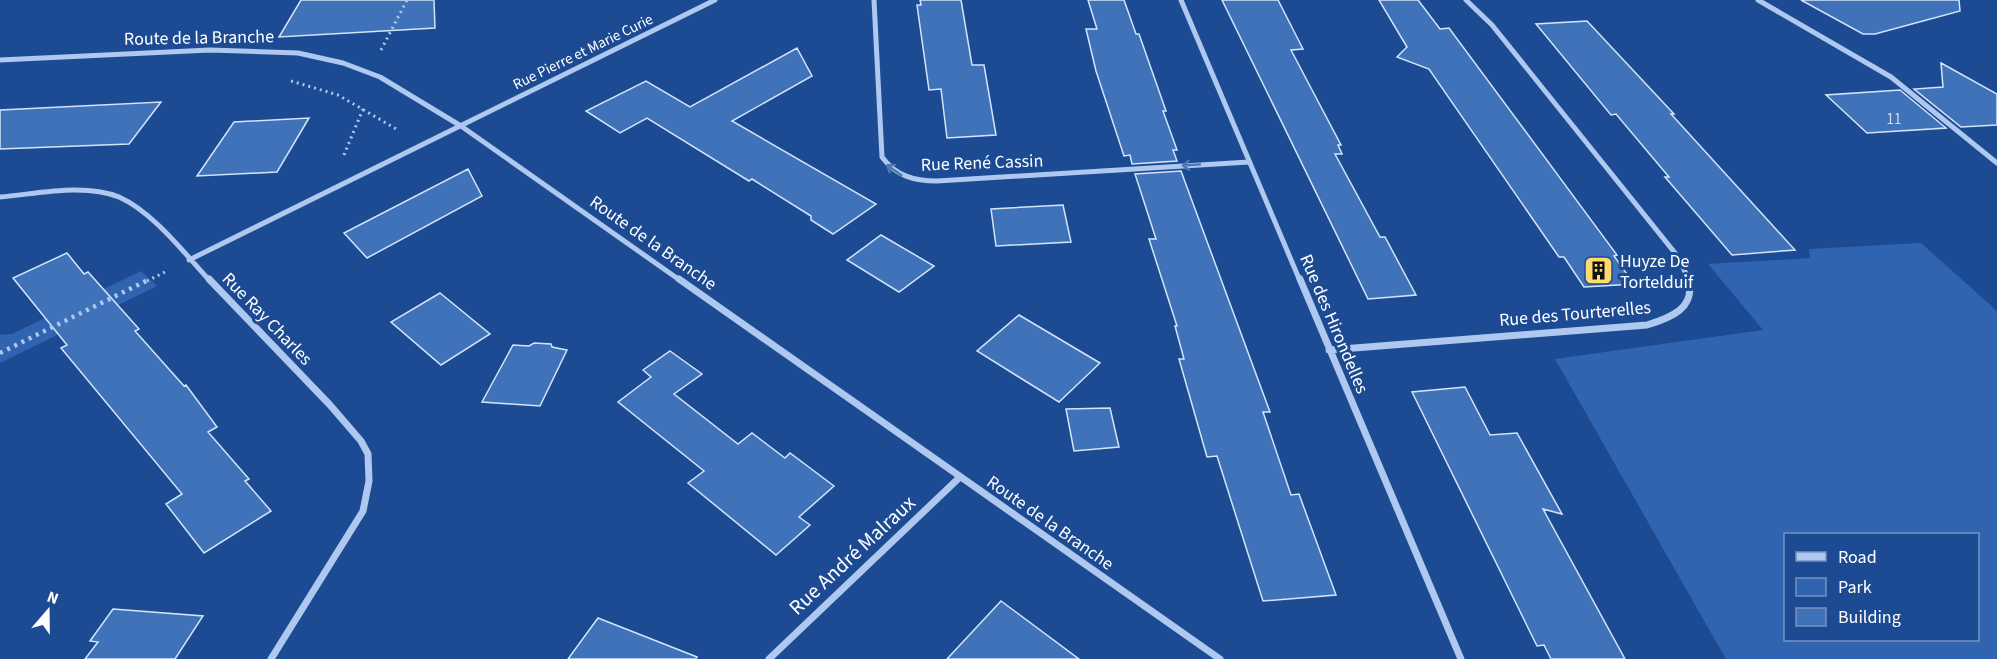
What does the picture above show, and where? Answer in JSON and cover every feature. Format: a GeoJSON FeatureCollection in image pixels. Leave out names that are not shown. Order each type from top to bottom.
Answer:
{"type":"FeatureCollection","features":[{"type":"Feature","properties":{"kind":"street","name":"Rue Pierre et Marie Curie"},"geometry":{"type":"LineString","coordinates":[[461,126],[715,0]]}},
{"type":"Feature","properties":{"kind":"street","name":"Rue René Cassin"},"geometry":{"type":"LineString","coordinates":[[874,0],[882,157],[892,170],[908,178],[937,182],[1249,162]]}},
{"type":"Feature","properties":{"kind":"street","name":"Rue des Hirondelles"},"geometry":{"type":"LineString","coordinates":[[1181,0],[1461,659]]}},
{"type":"Feature","properties":{"kind":"street","name":"Rue des Tourterelles"},"geometry":{"type":"LineString","coordinates":[[1329,350],[1647,325],[1673,318],[1682,312],[1686,304],[1690,286],[1679,258],[1492,25],[1466,0]]}},
{"type":"Feature","properties":{"kind":"street"},"geometry":{"type":"LineString","coordinates":[[1758,0],[1891,77],[1997,163]]}},
{"type":"Feature","properties":{"kind":"street","name":"Route de la Branche"},"geometry":{"type":"LineString","coordinates":[[0,60],[261,50],[298,52],[326,58],[369,72],[409,92],[461,126],[1220,659]]}},
{"type":"Feature","properties":{"kind":"street","name":"Rue Ray Charles"},"geometry":{"type":"LineString","coordinates":[[271,659],[363,511],[369,482],[368,454],[349,426],[189,260],[461,126]]}},
{"type":"Feature","properties":{"kind":"street"},"geometry":{"type":"LineString","coordinates":[[0,197],[87,192],[114,196],[141,211],[189,260]]}},
{"type":"Feature","properties":{"kind":"street","name":"Rue André Malraux"},"geometry":{"type":"LineString","coordinates":[[769,659],[960,477]]}},
{"type":"Feature","properties":{"kind":"path"},"geometry":{"type":"LineString","coordinates":[[369,72],[407,0]]}},
{"type":"Feature","properties":{"kind":"path"},"geometry":{"type":"LineString","coordinates":[[286,80],[332,93],[422,145]]}},
{"type":"Feature","properties":{"kind":"path"},"geometry":{"type":"LineString","coordinates":[[328,191],[363,109]]}},
{"type":"Feature","properties":{"kind":"path"},"geometry":{"type":"LineString","coordinates":[[0,353],[189,260]]}},
{"type":"Feature","properties":{"kind":"green space"},"geometry":{"type":"Polygon","coordinates":[[[1921,243],[1997,311],[1997,659],[1726,659],[1555,359],[1763,330],[1708,264],[1810,258],[1809,249],[1921,243]]]}},
{"type":"Feature","properties":{"kind":"green space"},"geometry":{"type":"Polygon","coordinates":[[[141,271],[157,286],[0,363],[0,335],[12,334],[141,271]]]}},
{"type":"Feature","properties":{"kind":"building"},"geometry":{"type":"Polygon","coordinates":[[[301,0],[434,0],[435,28],[279,37],[301,0]]]}},
{"type":"Feature","properties":{"kind":"building"},"geometry":{"type":"Polygon","coordinates":[[[920,0],[961,0],[972,65],[984,65],[996,135],[947,138],[941,89],[929,90],[917,5],[921,5],[920,0]]]}},
{"type":"Feature","properties":{"kind":"building"},"geometry":{"type":"Polygon","coordinates":[[[1088,0],[1124,0],[1136,34],[1139,34],[1166,111],[1163,111],[1177,150],[1173,150],[1177,161],[1132,164],[1130,155],[1124,156],[1096,71],[1086,29],[1097,29],[1088,0]]]}},
{"type":"Feature","properties":{"kind":"building"},"geometry":{"type":"Polygon","coordinates":[[[1222,0],[1278,0],[1303,49],[1291,50],[1341,145],[1338,145],[1342,154],[1335,154],[1380,237],[1385,237],[1416,295],[1368,299],[1222,0]]]}},
{"type":"Feature","properties":{"kind":"building"},"geometry":{"type":"Polygon","coordinates":[[[1379,0],[1418,0],[1440,29],[1449,28],[1617,255],[1614,256],[1634,284],[1584,287],[1564,257],[1559,257],[1429,69],[1397,57],[1407,47],[1379,0]]]}},
{"type":"Feature","properties":{"kind":"building"},"geometry":{"type":"Polygon","coordinates":[[[1801,0],[1959,0],[1960,11],[1875,34],[1863,34],[1801,0]]]}},
{"type":"Feature","properties":{"kind":"building"},"geometry":{"type":"Polygon","coordinates":[[[1587,21],[1674,114],[1671,114],[1795,250],[1732,255],[1665,177],[1669,177],[1616,114],[1611,115],[1536,24],[1587,21]]]}},
{"type":"Feature","properties":{"kind":"building"},"geometry":{"type":"Polygon","coordinates":[[[797,48],[812,76],[732,121],[876,204],[833,234],[811,220],[811,216],[752,179],[749,181],[647,118],[620,133],[586,111],[646,81],[690,107],[797,48]]]}},
{"type":"Feature","properties":{"kind":"building"},"geometry":{"type":"Polygon","coordinates":[[[1941,63],[1997,94],[1997,125],[1961,127],[1914,89],[1943,87],[1941,63]]]}},
{"type":"Feature","properties":{"kind":"building"},"geometry":{"type":"Polygon","coordinates":[[[1900,90],[1946,128],[1867,133],[1826,95],[1900,90]]]}},
{"type":"Feature","properties":{"kind":"building"},"geometry":{"type":"Polygon","coordinates":[[[161,102],[129,144],[0,149],[0,110],[161,102]]]}},
{"type":"Feature","properties":{"kind":"building"},"geometry":{"type":"Polygon","coordinates":[[[309,118],[277,172],[197,176],[234,122],[309,118]]]}},
{"type":"Feature","properties":{"kind":"building"},"geometry":{"type":"Polygon","coordinates":[[[468,169],[482,196],[367,258],[344,233],[468,169]]]}},
{"type":"Feature","properties":{"kind":"building"},"geometry":{"type":"Polygon","coordinates":[[[1181,171],[1270,412],[1263,412],[1291,495],[1299,494],[1336,595],[1263,601],[1217,456],[1207,457],[1179,359],[1184,359],[1175,326],[1177,326],[1149,239],[1156,239],[1135,174],[1181,171]]]}},
{"type":"Feature","properties":{"kind":"building"},"geometry":{"type":"Polygon","coordinates":[[[1063,205],[1071,242],[996,246],[991,209],[1063,205]]]}},
{"type":"Feature","properties":{"kind":"building"},"geometry":{"type":"Polygon","coordinates":[[[881,235],[934,266],[899,292],[847,260],[881,235]]]}},
{"type":"Feature","properties":{"kind":"building"},"geometry":{"type":"Polygon","coordinates":[[[67,253],[84,274],[88,272],[139,329],[135,331],[184,386],[186,385],[217,427],[208,432],[249,479],[245,481],[271,511],[204,553],[166,504],[182,494],[61,348],[67,345],[13,278],[67,253]]]}},
{"type":"Feature","properties":{"kind":"building"},"geometry":{"type":"Polygon","coordinates":[[[440,293],[490,334],[441,365],[391,322],[440,293]]]}},
{"type":"Feature","properties":{"kind":"building"},"geometry":{"type":"Polygon","coordinates":[[[1019,315],[1100,363],[1059,402],[977,351],[1019,315]]]}},
{"type":"Feature","properties":{"kind":"building"},"geometry":{"type":"Polygon","coordinates":[[[534,343],[551,344],[552,347],[567,350],[540,406],[482,402],[513,345],[529,346],[534,343]]]}},
{"type":"Feature","properties":{"kind":"building"},"geometry":{"type":"Polygon","coordinates":[[[670,351],[702,374],[674,394],[738,444],[752,433],[785,458],[790,453],[834,486],[799,517],[810,525],[776,555],[688,483],[704,471],[618,402],[651,377],[643,370],[670,351]]]}},
{"type":"Feature","properties":{"kind":"building"},"geometry":{"type":"Polygon","coordinates":[[[1465,387],[1490,435],[1517,433],[1562,514],[1543,509],[1625,659],[1551,659],[1544,645],[1537,646],[1412,392],[1465,387]]]}},
{"type":"Feature","properties":{"kind":"building"},"geometry":{"type":"Polygon","coordinates":[[[1110,408],[1119,447],[1074,451],[1066,409],[1110,408]]]}},
{"type":"Feature","properties":{"kind":"building"},"geometry":{"type":"Polygon","coordinates":[[[1001,601],[1079,659],[947,659],[1001,601]]]}},
{"type":"Feature","properties":{"kind":"building"},"geometry":{"type":"Polygon","coordinates":[[[113,609],[203,616],[175,659],[85,659],[98,642],[90,641],[113,609]]]}},
{"type":"Feature","properties":{"kind":"building"},"geometry":{"type":"Polygon","coordinates":[[[598,618],[697,657],[696,659],[568,659],[598,618]]]}},
{"type":"Feature","properties":{"kind":"place","name":"Huyze De Tortelduif"},"geometry":{"type":"Point","coordinates":[1599,271]}}]}
